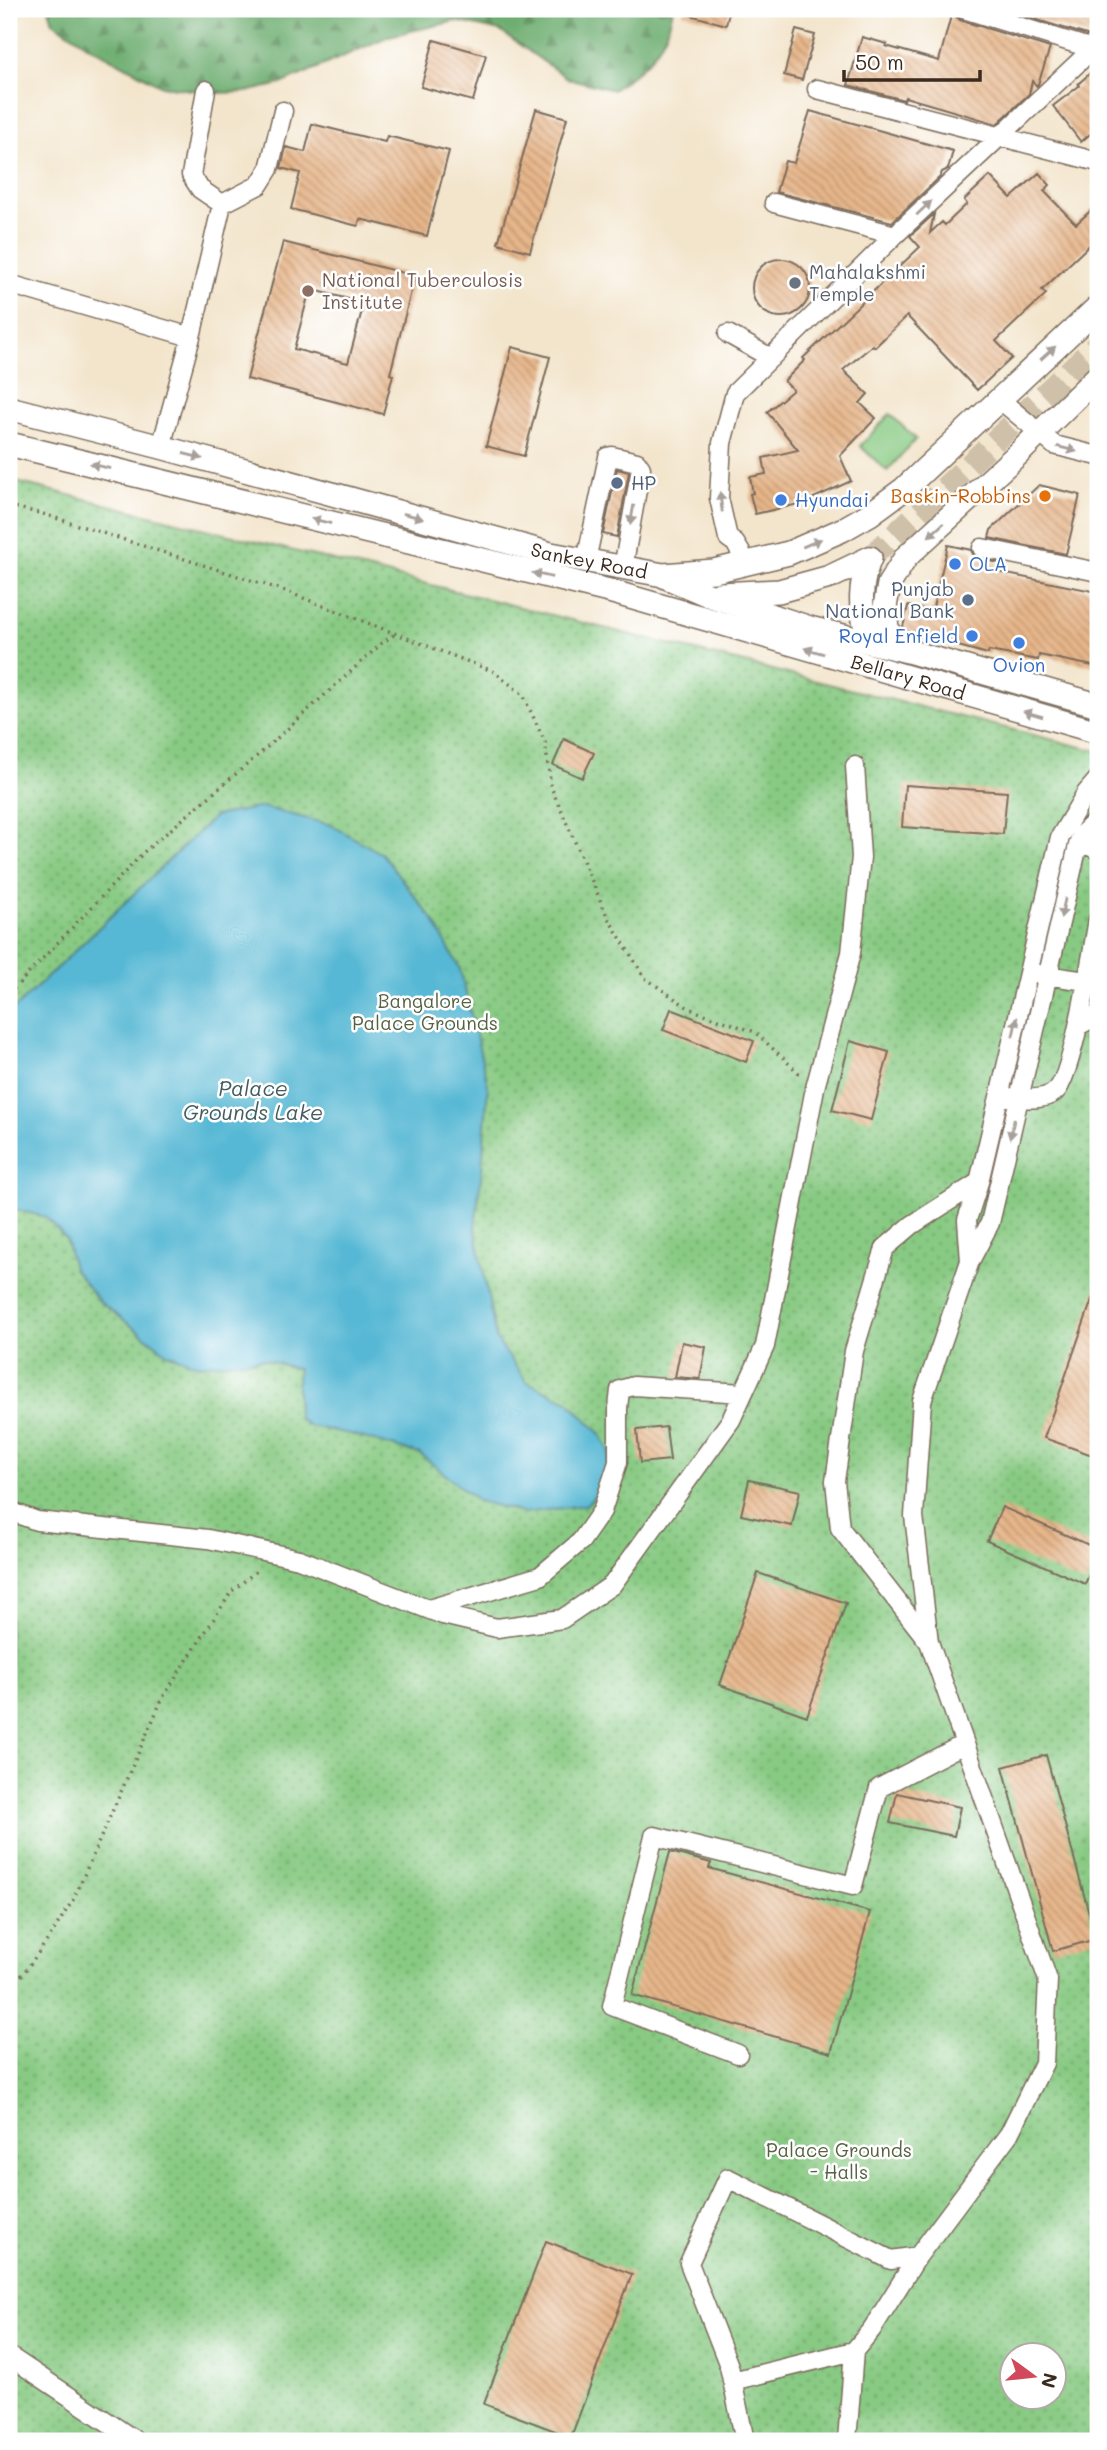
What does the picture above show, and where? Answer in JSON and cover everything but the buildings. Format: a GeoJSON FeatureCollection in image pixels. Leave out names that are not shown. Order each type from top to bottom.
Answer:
{"type":"FeatureCollection","features":[{"type":"Feature","properties":{"kind":"main road","name":"Sankey Road"},"geometry":{"type":"LineString","coordinates":[[9,408],[551,554],[663,575],[714,571],[789,553],[842,530],[870,514],[904,489],[1098,307]]}},
{"type":"Feature","properties":{"kind":"main road"},"geometry":{"type":"LineString","coordinates":[[904,650],[887,629],[886,607],[889,584],[906,557],[1098,376]]}},
{"type":"Feature","properties":{"kind":"main road","name":"Sankey Road"},"geometry":{"type":"LineString","coordinates":[[9,444],[609,591],[636,600]]}},
{"type":"Feature","properties":{"kind":"main road"},"geometry":{"type":"LineString","coordinates":[[636,600],[779,591],[830,577],[870,558],[864,571],[861,598],[864,622],[879,644]]}},
{"type":"Feature","properties":{"kind":"main road","name":"Bellary Road"},"geometry":{"type":"LineString","coordinates":[[663,575],[708,595],[813,629],[904,650],[1098,705]]}},
{"type":"Feature","properties":{"kind":"main road","name":"Bellary Road"},"geometry":{"type":"LineString","coordinates":[[636,600],[1098,732]]}},
{"type":"Feature","properties":{"kind":"street"},"geometry":{"type":"LineString","coordinates":[[963,9],[1096,47]]}},
{"type":"Feature","properties":{"kind":"street"},"geometry":{"type":"LineString","coordinates":[[747,563],[735,543],[728,538],[719,498],[722,443],[735,393],[895,235],[1096,47]]}},
{"type":"Feature","properties":{"kind":"street"},"geometry":{"type":"LineString","coordinates":[[817,89],[1098,162]]}},
{"type":"Feature","properties":{"kind":"street"},"geometry":{"type":"LineString","coordinates":[[206,90],[191,175],[200,189],[222,204]]}},
{"type":"Feature","properties":{"kind":"street"},"geometry":{"type":"LineString","coordinates":[[161,447],[191,337],[222,204],[259,185],[269,169],[283,111]]}},
{"type":"Feature","properties":{"kind":"street"},"geometry":{"type":"LineString","coordinates":[[774,203],[895,235]]}},
{"type":"Feature","properties":{"kind":"street"},"geometry":{"type":"LineString","coordinates":[[9,284],[191,337]]}},
{"type":"Feature","properties":{"kind":"street"},"geometry":{"type":"LineString","coordinates":[[729,334],[771,358]]}},
{"type":"Feature","properties":{"kind":"street"},"geometry":{"type":"LineString","coordinates":[[998,398],[1054,445],[1098,456]]}},
{"type":"Feature","properties":{"kind":"street"},"geometry":{"type":"LineString","coordinates":[[586,561],[608,457],[612,456],[637,462],[640,468],[623,568]]}},
{"type":"Feature","properties":{"kind":"street"},"geometry":{"type":"LineString","coordinates":[[982,548],[1098,572]]}},
{"type":"Feature","properties":{"kind":"street"},"geometry":{"type":"LineString","coordinates":[[9,1511],[37,1521],[208,1539],[299,1559],[429,1609],[497,1628],[562,1619],[612,1585],[731,1420],[765,1346],[815,1088],[851,953],[861,857],[855,766]]}},
{"type":"Feature","properties":{"kind":"street"},"geometry":{"type":"LineString","coordinates":[[970,1261],[967,1220],[979,1182],[1060,837],[1086,793],[1098,779]]}},
{"type":"Feature","properties":{"kind":"street"},"geometry":{"type":"LineString","coordinates":[[848,2441],[854,2351],[872,2329],[918,2256],[1009,2134],[1044,2063],[1048,1980],[929,1642],[914,1516],[922,1401],[970,1261],[990,1223],[1079,841],[1082,834],[1098,819]]}},
{"type":"Feature","properties":{"kind":"street"},"geometry":{"type":"LineString","coordinates":[[1079,841],[1098,850]]}},
{"type":"Feature","properties":{"kind":"street"},"geometry":{"type":"LineString","coordinates":[[999,1096],[1046,1097],[1062,1085],[1078,1026],[1098,919]]}},
{"type":"Feature","properties":{"kind":"street"},"geometry":{"type":"LineString","coordinates":[[1028,972],[1086,981]]}},
{"type":"Feature","properties":{"kind":"street"},"geometry":{"type":"LineString","coordinates":[[1078,1026],[1098,1015]]}},
{"type":"Feature","properties":{"kind":"street"},"geometry":{"type":"LineString","coordinates":[[929,1642],[841,1528],[835,1481],[854,1351],[885,1248],[912,1225],[979,1182]]}},
{"type":"Feature","properties":{"kind":"street"},"geometry":{"type":"LineString","coordinates":[[429,1609],[540,1576],[581,1541],[602,1511],[618,1462],[620,1390],[634,1386],[743,1393]]}},
{"type":"Feature","properties":{"kind":"street"},"geometry":{"type":"LineString","coordinates":[[738,2054],[612,2006],[654,1836],[853,1886],[879,1788],[964,1744]]}},
{"type":"Feature","properties":{"kind":"street"},"geometry":{"type":"LineString","coordinates":[[745,2441],[729,2366],[689,2263],[728,2178],[891,2260],[918,2256]]}},
{"type":"Feature","properties":{"kind":"street"},"geometry":{"type":"LineString","coordinates":[[732,2381],[854,2351]]}},
{"type":"Feature","properties":{"kind":"street"},"geometry":{"type":"LineString","coordinates":[[9,2357],[136,2441]]}},
{"type":"Feature","properties":{"kind":"path"},"geometry":{"type":"LineString","coordinates":[[9,506],[43,514],[285,591],[495,672],[523,695],[545,742],[551,787],[608,918],[645,978],[690,1009],[755,1032],[815,1088]]}},
{"type":"Feature","properties":{"kind":"path"},"geometry":{"type":"LineString","coordinates":[[9,994],[144,852],[382,643],[396,634]]}},
{"type":"Feature","properties":{"kind":"path"},"geometry":{"type":"LineString","coordinates":[[9,1993],[73,1900],[163,1697],[232,1591],[276,1554]]}},
{"type":"Feature","properties":{"kind":"green space"},"geometry":{"type":"Polygon","coordinates":[[[49,9],[673,9],[659,47],[644,65],[613,90],[567,78],[500,31],[456,21],[389,36],[281,84],[246,92],[215,93],[162,86],[90,47],[53,22],[49,9]]]}},
{"type":"Feature","properties":{"kind":"green space"},"geometry":{"type":"Polygon","coordinates":[[[890,414],[916,439],[887,471],[860,446],[890,414]]]}},
{"type":"Feature","properties":{"kind":"green space","name":"Bangalore Palace Grounds"},"geometry":{"type":"Polygon","coordinates":[[[9,480],[1098,751],[1098,2441],[9,2441],[9,480]]]}},
{"type":"Feature","properties":{"kind":"water","name":"Palace Grounds Lake"},"geometry":{"type":"Polygon","coordinates":[[[262,807],[331,825],[382,854],[434,921],[460,969],[488,1085],[475,1227],[496,1339],[527,1382],[568,1401],[600,1433],[610,1452],[604,1487],[586,1505],[524,1513],[478,1501],[420,1454],[350,1434],[309,1426],[298,1418],[298,1369],[263,1359],[198,1365],[167,1353],[100,1302],[73,1268],[66,1239],[46,1217],[9,1208],[9,1014],[215,816],[262,807]]]}},
{"type":"Feature","properties":{"kind":"tunnel"},"geometry":{"type":"LineString","coordinates":[[870,558],[1098,344]]}},
{"type":"Feature","properties":{"kind":"place","name":"Mahalakshmi Temple"},"geometry":{"type":"Point","coordinates":[795,283]}},
{"type":"Feature","properties":{"kind":"place","name":"National Tuberculosis Institute"},"geometry":{"type":"Point","coordinates":[308,291]}},
{"type":"Feature","properties":{"kind":"place","name":"HP"},"geometry":{"type":"Point","coordinates":[617,483]}},
{"type":"Feature","properties":{"kind":"place","name":"Baskin-Robbins"},"geometry":{"type":"Point","coordinates":[1045,496]}},
{"type":"Feature","properties":{"kind":"place","name":"Hyundai"},"geometry":{"type":"Point","coordinates":[781,500]}},
{"type":"Feature","properties":{"kind":"place","name":"OLA"},"geometry":{"type":"Point","coordinates":[955,564]}},
{"type":"Feature","properties":{"kind":"place","name":"Punjab National Bank"},"geometry":{"type":"Point","coordinates":[968,600]}},
{"type":"Feature","properties":{"kind":"place","name":"Royal Enfield"},"geometry":{"type":"Point","coordinates":[972,636]}},
{"type":"Feature","properties":{"kind":"place","name":"Ovion"},"geometry":{"type":"Point","coordinates":[1019,643]}},
{"type":"Feature","properties":{"kind":"park label","name":"Palace Grounds - Halls"},"geometry":{"type":"Point","coordinates":[839,2161]}}]}
